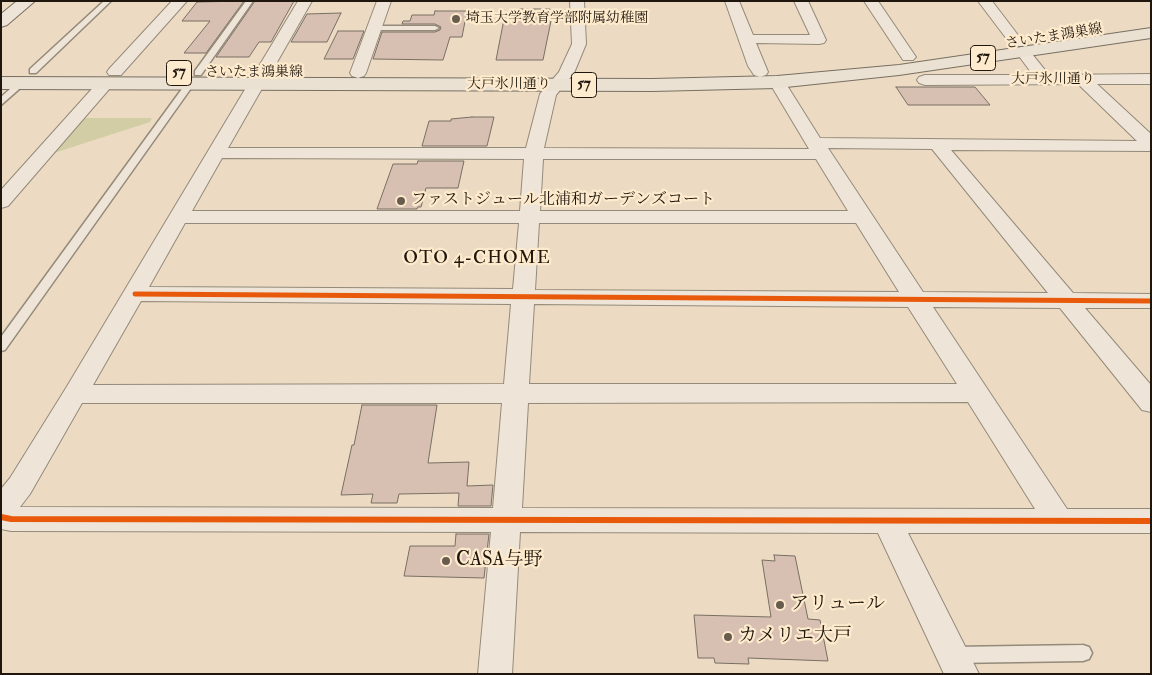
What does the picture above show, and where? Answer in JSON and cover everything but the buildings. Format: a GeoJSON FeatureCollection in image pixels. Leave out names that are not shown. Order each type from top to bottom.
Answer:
{"type":"FeatureCollection","features":[{"type":"Feature","properties":{"kind":"main road","name":"さいたま鴻巣線"},"geometry":{"type":"LineString","coordinates":[[811,74],[899,70],[1151,22]]}},
{"type":"Feature","properties":{"kind":"main road","name":"さいたま鴻巣線"},"geometry":{"type":"LineString","coordinates":[[811,74],[908,57],[1020,48],[1151,33]]}},
{"type":"Feature","properties":{"kind":"main road","name":"さいたま鴻巣線"},"geometry":{"type":"LineString","coordinates":[[1,72],[27,77],[355,79]]}},
{"type":"Feature","properties":{"kind":"main road","name":"大戸氷川通り"},"geometry":{"type":"LineString","coordinates":[[355,79],[561,79],[688,85],[811,74]]}},
{"type":"Feature","properties":{"kind":"main road","name":"さいたま鴻巣線"},"geometry":{"type":"LineString","coordinates":[[1,83],[27,77]]}},
{"type":"Feature","properties":{"kind":"street"},"geometry":{"type":"LineString","coordinates":[[1,22],[27,1]]}},
{"type":"Feature","properties":{"kind":"street"},"geometry":{"type":"LineString","coordinates":[[1,202],[180,1]]}},
{"type":"Feature","properties":{"kind":"street"},"geometry":{"type":"LineString","coordinates":[[1,510],[20,486],[75,394],[305,1]]}},
{"type":"Feature","properties":{"kind":"street"},"geometry":{"type":"LineString","coordinates":[[355,79],[384,1]]}},
{"type":"Feature","properties":{"kind":"street"},"geometry":{"type":"LineString","coordinates":[[495,674],[534,154],[548,94],[561,79],[579,44],[576,1]]}},
{"type":"Feature","properties":{"kind":"street"},"geometry":{"type":"LineString","coordinates":[[732,1],[756,66],[782,92],[1058,520]]}},
{"type":"Feature","properties":{"kind":"street"},"geometry":{"type":"LineString","coordinates":[[747,39],[818,40],[801,1]]}},
{"type":"Feature","properties":{"kind":"street"},"geometry":{"type":"LineString","coordinates":[[871,1],[908,57]]}},
{"type":"Feature","properties":{"kind":"street"},"geometry":{"type":"LineString","coordinates":[[985,1],[1044,79]]}},
{"type":"Feature","properties":{"kind":"street","name":"大戸氷川通り"},"geometry":{"type":"LineString","coordinates":[[925,80],[1151,80]]}},
{"type":"Feature","properties":{"kind":"street"},"geometry":{"type":"LineString","coordinates":[[1084,80],[1151,145]]}},
{"type":"Feature","properties":{"kind":"street"},"geometry":{"type":"LineString","coordinates":[[217,153],[534,154],[937,144],[1151,145]]}},
{"type":"Feature","properties":{"kind":"street"},"geometry":{"type":"LineString","coordinates":[[937,144],[1151,403]]}},
{"type":"Feature","properties":{"kind":"street"},"geometry":{"type":"LineString","coordinates":[[179,216],[863,217]]}},
{"type":"Feature","properties":{"kind":"street"},"geometry":{"type":"LineString","coordinates":[[134,294],[1151,300]]}},
{"type":"Feature","properties":{"kind":"street"},"geometry":{"type":"LineString","coordinates":[[75,394],[975,393]]}},
{"type":"Feature","properties":{"kind":"street"},"geometry":{"type":"LineString","coordinates":[[1,517],[11,519],[1151,521]]}},
{"type":"Feature","properties":{"kind":"street"},"geometry":{"type":"LineString","coordinates":[[887,520],[958,665]]}},
{"type":"Feature","properties":{"kind":"lane"},"geometry":{"type":"LineString","coordinates":[[1,102],[108,1]]}},
{"type":"Feature","properties":{"kind":"lane"},"geometry":{"type":"LineString","coordinates":[[1,347],[250,1]]}},
{"type":"Feature","properties":{"kind":"lane"},"geometry":{"type":"LineString","coordinates":[[375,28],[435,28]]}},
{"type":"Feature","properties":{"kind":"lane"},"geometry":{"type":"LineString","coordinates":[[958,665],[1084,652]]}},
{"type":"Feature","properties":{"kind":"shaded area"},"geometry":{"type":"Polygon","coordinates":[[[83,118],[152,118],[150,122],[54,153],[83,118]]]}},
{"type":"Feature","properties":{"kind":"cycle path"},"geometry":{"type":"LineString","coordinates":[[135,294],[1151,301]]}},
{"type":"Feature","properties":{"kind":"cycle path"},"geometry":{"type":"LineString","coordinates":[[1,517],[11,519],[1151,521]]}},
{"type":"Feature","properties":{"kind":"place","name":"埼玉大学教育学部附属幼稚園"},"geometry":{"type":"Point","coordinates":[456,19]}},
{"type":"Feature","properties":{"kind":"place","name":"ファストジュール北浦和ガーデンズコート"},"geometry":{"type":"Point","coordinates":[401,201]}},
{"type":"Feature","properties":{"kind":"place","name":"CASA与野"},"geometry":{"type":"Point","coordinates":[446,561]}},
{"type":"Feature","properties":{"kind":"place","name":"アリュール"},"geometry":{"type":"Point","coordinates":[780,605]}},
{"type":"Feature","properties":{"kind":"place","name":"カメリエ大戸"},"geometry":{"type":"Point","coordinates":[728,637]}},
{"type":"Feature","properties":{"kind":"district","name":"OTO 4-CHOME"},"geometry":{"type":"Point","coordinates":[477,259]}}]}
